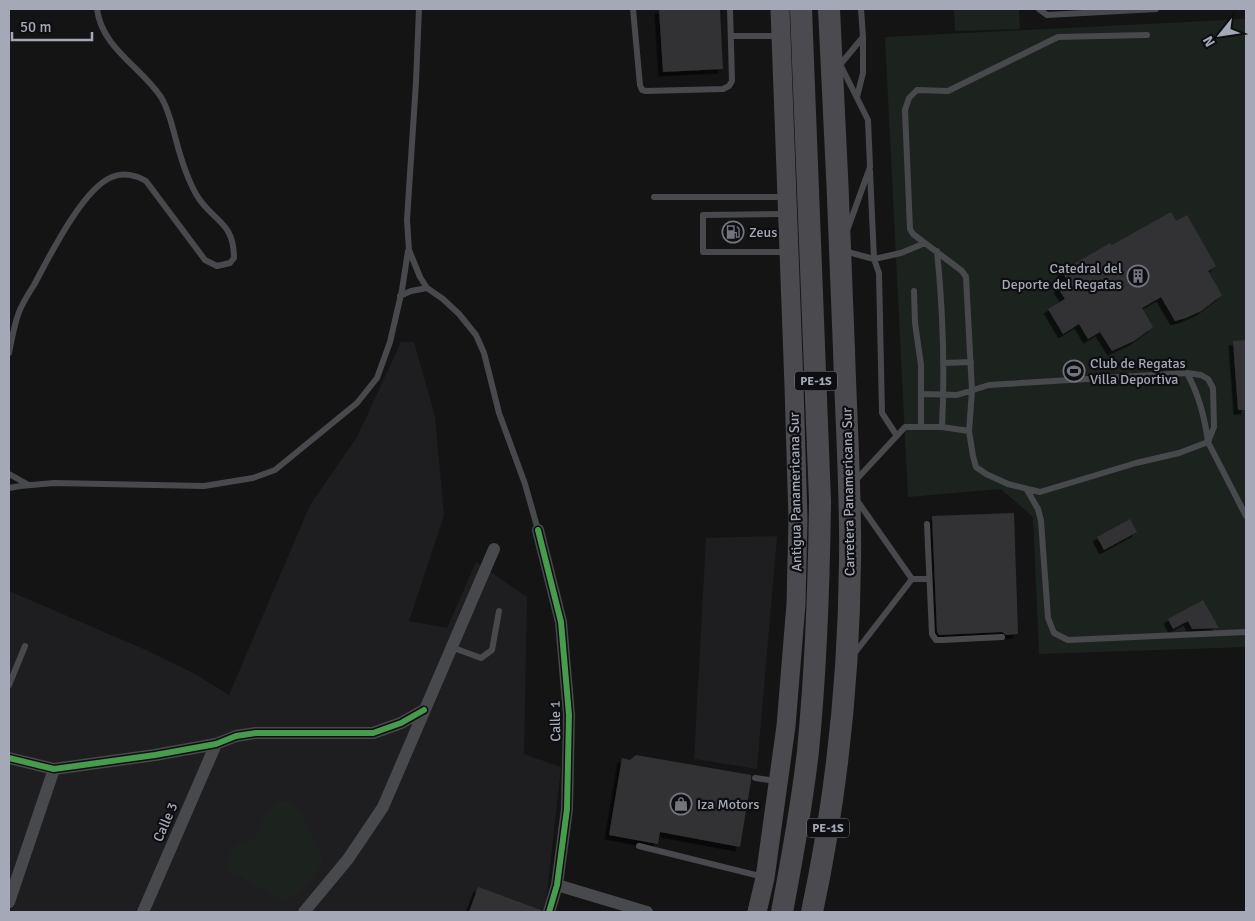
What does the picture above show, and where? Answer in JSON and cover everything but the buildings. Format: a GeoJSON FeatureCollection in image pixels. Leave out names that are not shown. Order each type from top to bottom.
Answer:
{"type":"FeatureCollection","features":[{"type":"Feature","properties":{"kind":"highway","name":"Carretera Panamericana Sur"},"geometry":{"type":"LineString","coordinates":[[782,912],[793,857],[808,752],[816,660],[820,563],[820,501],[801,9]]}},
{"type":"Feature","properties":{"kind":"highway","name":"Carretera Panamericana Sur"},"geometry":{"type":"LineString","coordinates":[[812,912],[822,866],[841,743],[847,663],[850,559],[840,250],[837,70],[831,44],[829,9]]}},
{"type":"Feature","properties":{"kind":"main road","name":"Antigua Panamericana Sur"},"geometry":{"type":"LineString","coordinates":[[757,912],[765,878],[786,726],[796,594],[798,520],[780,9]]}},
{"type":"Feature","properties":{"kind":"street","name":"Calle 1"},"geometry":{"type":"LineString","coordinates":[[538,530],[561,622],[569,716],[567,809],[557,885],[549,912]]}},
{"type":"Feature","properties":{"kind":"street"},"geometry":{"type":"LineString","coordinates":[[304,912],[348,859],[383,807],[494,549]]}},
{"type":"Feature","properties":{"kind":"street"},"geometry":{"type":"LineString","coordinates":[[9,758],[54,769],[155,755],[216,744],[236,736],[256,732],[373,733],[401,723],[424,710]]}},
{"type":"Feature","properties":{"kind":"street","name":"Calle 3"},"geometry":{"type":"LineString","coordinates":[[143,912],[216,744]]}},
{"type":"Feature","properties":{"kind":"street"},"geometry":{"type":"LineString","coordinates":[[9,902],[12,884],[54,769]]}},
{"type":"Feature","properties":{"kind":"street"},"geometry":{"type":"LineString","coordinates":[[557,885],[647,912]]}},
{"type":"Feature","properties":{"kind":"lane"},"geometry":{"type":"LineString","coordinates":[[9,353],[20,312],[43,267],[74,215],[87,198],[112,176],[137,176],[146,181],[205,260],[217,266],[230,263],[234,258],[231,237],[224,224],[197,196],[188,178],[163,100],[155,89],[124,59],[107,37],[100,24],[97,9]]}},
{"type":"Feature","properties":{"kind":"lane"},"geometry":{"type":"LineString","coordinates":[[9,488],[54,483],[204,486],[253,478],[275,470],[357,403],[377,378],[390,342],[409,250],[407,220],[419,9]]}},
{"type":"Feature","properties":{"kind":"lane"},"geometry":{"type":"LineString","coordinates":[[633,9],[640,85],[642,90],[646,91],[723,89],[729,86],[732,81],[730,9]]}},
{"type":"Feature","properties":{"kind":"lane"},"geometry":{"type":"LineString","coordinates":[[857,97],[863,73],[861,9]]}},
{"type":"Feature","properties":{"kind":"lane"},"geometry":{"type":"LineString","coordinates":[[1040,9],[1048,16],[1156,9]]}},
{"type":"Feature","properties":{"kind":"lane"},"geometry":{"type":"LineString","coordinates":[[922,394],[958,395],[972,391],[989,385],[1187,373],[1202,375],[1213,388],[1214,427],[1208,442],[1179,453],[1136,463],[1040,492],[1008,484],[976,467],[969,431],[972,391],[966,277],[962,271],[913,234],[910,229],[905,110],[909,98],[917,90],[948,91],[1058,38],[1147,35]]}},
{"type":"Feature","properties":{"kind":"lane"},"geometry":{"type":"LineString","coordinates":[[731,36],[781,36]]}},
{"type":"Feature","properties":{"kind":"lane"},"geometry":{"type":"LineString","coordinates":[[863,37],[837,70],[857,97],[868,120],[874,259],[879,279],[882,413],[897,436]]}},
{"type":"Feature","properties":{"kind":"lane"},"geometry":{"type":"LineString","coordinates":[[870,167],[840,250],[874,259],[901,253],[925,243]]}},
{"type":"Feature","properties":{"kind":"lane"},"geometry":{"type":"LineString","coordinates":[[654,197],[758,196],[788,206]]}},
{"type":"Feature","properties":{"kind":"lane"},"geometry":{"type":"LineString","coordinates":[[788,206],[702,215],[703,252],[789,252]]}},
{"type":"Feature","properties":{"kind":"lane"},"geometry":{"type":"LineString","coordinates":[[409,250],[420,277],[427,288],[443,299],[459,314],[476,335],[484,353],[500,413],[525,484],[538,530]]}},
{"type":"Feature","properties":{"kind":"lane"},"geometry":{"type":"LineString","coordinates":[[937,251],[942,300],[942,427]]}},
{"type":"Feature","properties":{"kind":"lane"},"geometry":{"type":"LineString","coordinates":[[400,296],[419,288],[427,288]]}},
{"type":"Feature","properties":{"kind":"lane"},"geometry":{"type":"LineString","coordinates":[[914,291],[915,323],[921,366],[921,427]]}},
{"type":"Feature","properties":{"kind":"lane"},"geometry":{"type":"LineString","coordinates":[[943,363],[971,362]]}},
{"type":"Feature","properties":{"kind":"lane"},"geometry":{"type":"LineString","coordinates":[[1187,373],[1202,412],[1208,442],[1246,516]]}},
{"type":"Feature","properties":{"kind":"lane"},"geometry":{"type":"LineString","coordinates":[[912,579],[849,488],[905,427],[942,427],[969,431]]}},
{"type":"Feature","properties":{"kind":"lane"},"geometry":{"type":"LineString","coordinates":[[9,474],[28,485]]}},
{"type":"Feature","properties":{"kind":"lane"},"geometry":{"type":"LineString","coordinates":[[1027,490],[1038,509],[1041,521],[1048,618],[1054,633],[1068,640],[1246,632]]}},
{"type":"Feature","properties":{"kind":"lane"},"geometry":{"type":"LineString","coordinates":[[927,524],[932,634],[936,640],[1002,637]]}},
{"type":"Feature","properties":{"kind":"lane"},"geometry":{"type":"LineString","coordinates":[[912,579],[929,579]]}},
{"type":"Feature","properties":{"kind":"lane"},"geometry":{"type":"LineString","coordinates":[[847,663],[912,579]]}},
{"type":"Feature","properties":{"kind":"lane"},"geometry":{"type":"LineString","coordinates":[[451,647],[481,658],[486,655],[492,650],[499,611]]}},
{"type":"Feature","properties":{"kind":"lane"},"geometry":{"type":"LineString","coordinates":[[9,685],[25,646]]}},
{"type":"Feature","properties":{"kind":"lane"},"geometry":{"type":"LineString","coordinates":[[754,778],[778,781]]}},
{"type":"Feature","properties":{"kind":"lane"},"geometry":{"type":"LineString","coordinates":[[639,846],[765,878]]}},
{"type":"Feature","properties":{"kind":"shaded area"},"geometry":{"type":"Polygon","coordinates":[[[954,9],[1019,9],[1020,29],[955,31],[954,9]]]}},
{"type":"Feature","properties":{"kind":"shaded area","name":"Club de Regatas Villa Deportiva"},"geometry":{"type":"Polygon","coordinates":[[[1246,19],[1246,647],[1039,654],[1033,517],[1001,489],[908,497],[885,37],[1246,19]]]}},
{"type":"Feature","properties":{"kind":"shaded area"},"geometry":{"type":"Polygon","coordinates":[[[401,342],[414,342],[435,416],[444,515],[409,621],[447,628],[476,562],[527,597],[524,754],[561,767],[545,912],[9,912],[9,591],[146,650],[195,674],[229,695],[310,505],[357,437],[401,342]]]}},
{"type":"Feature","properties":{"kind":"shaded area"},"geometry":{"type":"Polygon","coordinates":[[[777,536],[757,769],[694,759],[706,538],[777,536]]]}},
{"type":"Feature","properties":{"kind":"shaded area"},"geometry":{"type":"Polygon","coordinates":[[[282,802],[291,803],[299,811],[322,860],[318,871],[308,883],[286,900],[228,870],[226,863],[227,856],[233,848],[250,842],[255,838],[265,816],[271,809],[282,802]]]}},
{"type":"Feature","properties":{"kind":"cycle path"},"geometry":{"type":"LineString","coordinates":[[538,530],[561,622],[569,715],[567,809],[557,885],[549,912]]}},
{"type":"Feature","properties":{"kind":"cycle path"},"geometry":{"type":"LineString","coordinates":[[9,758],[54,769],[155,755],[216,744],[236,736],[256,733],[373,733],[401,723],[424,710]]}},
{"type":"Feature","properties":{"kind":"place","name":"Zeus"},"geometry":{"type":"Point","coordinates":[733,232]}},
{"type":"Feature","properties":{"kind":"place","name":"Catedral del Deporte del Regatas"},"geometry":{"type":"Point","coordinates":[1138,276]}},
{"type":"Feature","properties":{"kind":"place","name":"Club de Regatas Villa Deportiva"},"geometry":{"type":"Point","coordinates":[1074,371]}},
{"type":"Feature","properties":{"kind":"place","name":"Iza Motors"},"geometry":{"type":"Point","coordinates":[681,804]}}]}
